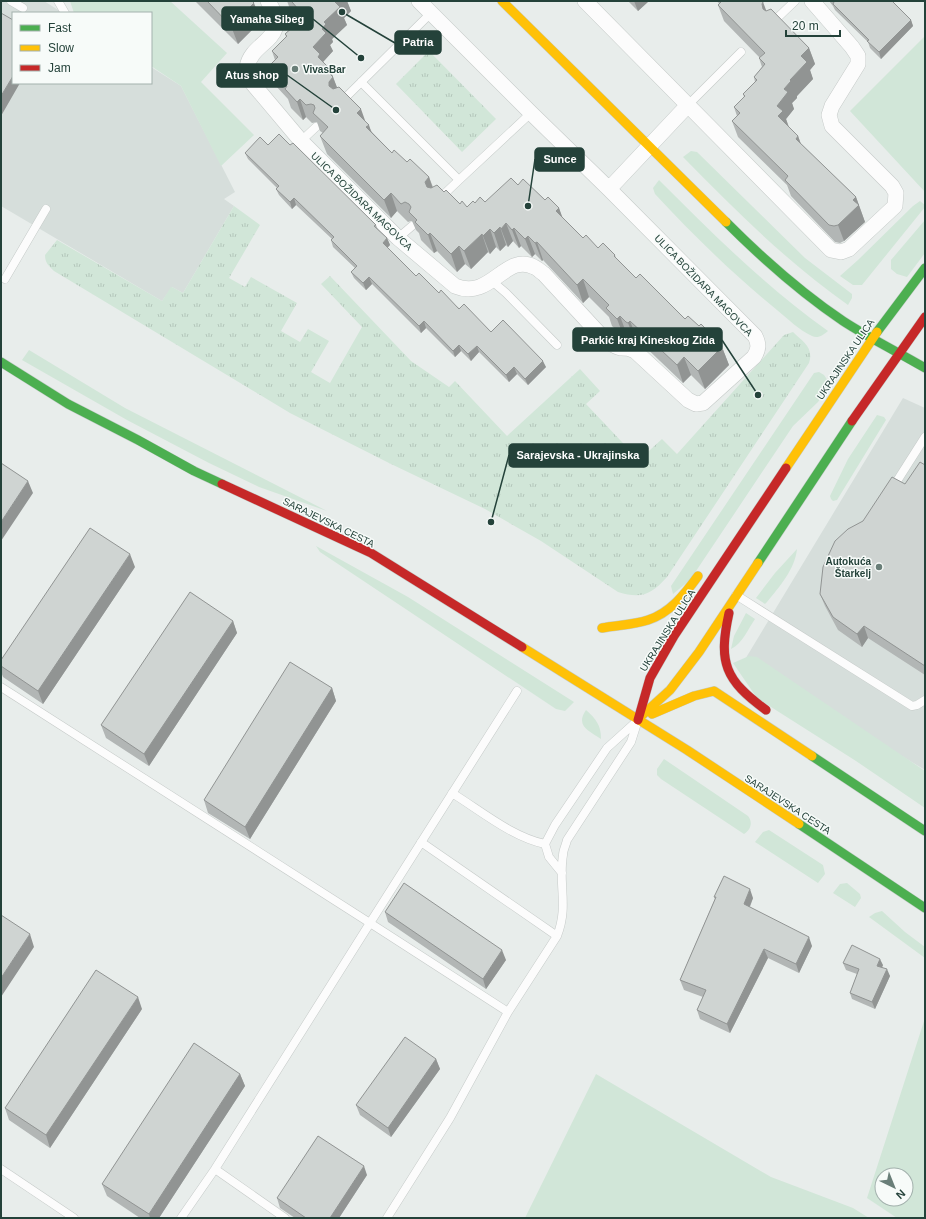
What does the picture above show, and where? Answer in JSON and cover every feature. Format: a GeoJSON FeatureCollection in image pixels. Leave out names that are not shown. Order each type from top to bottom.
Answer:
{"type":"FeatureCollection","features":[{"type":"Feature","properties":{"kind":"main road"},"geometry":{"type":"LineString","coordinates":[[502,1],[722,220],[778,271],[834,315],[925,368]]}},
{"type":"Feature","properties":{"kind":"main road","name":"UKRAJINSKA ULICA"},"geometry":{"type":"LineString","coordinates":[[638,720],[650,678],[674,636],[872,338],[925,268]]}},
{"type":"Feature","properties":{"kind":"main road"},"geometry":{"type":"LineString","coordinates":[[638,720],[670,690],[699,652],[733,598],[898,353],[925,317]]}},
{"type":"Feature","properties":{"kind":"main road","name":"SARAJEVSKA CESTA"},"geometry":{"type":"LineString","coordinates":[[1,362],[68,404],[194,471],[371,553],[687,750],[911,899],[922,911]]}},
{"type":"Feature","properties":{"kind":"main road"},"geometry":{"type":"LineString","coordinates":[[727,539],[748,524]]}},
{"type":"Feature","properties":{"kind":"main road"},"geometry":{"type":"LineString","coordinates":[[602,628],[646,620],[666,612],[682,598],[702,570]]}},
{"type":"Feature","properties":{"kind":"main road"},"geometry":{"type":"LineString","coordinates":[[733,598],[726,622],[723,648],[728,674],[733,682],[748,697],[776,716]]}},
{"type":"Feature","properties":{"kind":"main road"},"geometry":{"type":"LineString","coordinates":[[638,720],[694,696],[714,691],[925,832]]}},
{"type":"Feature","properties":{"kind":"main road"},"geometry":{"type":"LineString","coordinates":[[795,735],[805,752]]}},
{"type":"Feature","properties":{"kind":"main road"},"geometry":{"type":"LineString","coordinates":[[905,818],[920,817]]}},
{"type":"Feature","properties":{"kind":"street","name":"ULICA BOŽIDARA MAGOVCA"},"geometry":{"type":"LineString","coordinates":[[268,1],[275,15],[275,28],[269,39],[255,52],[250,60],[247,68],[248,76],[258,92],[301,141],[398,238],[455,286],[462,289],[478,288],[492,281],[513,265],[522,264],[534,266],[544,274],[605,340],[614,346],[622,348],[627,347],[635,351],[688,400],[696,404],[703,403],[710,398],[754,357],[758,351],[758,342],[755,336],[609,189],[531,114],[420,1]]}},
{"type":"Feature","properties":{"kind":"street"},"geometry":{"type":"LineString","coordinates":[[584,1],[830,250],[841,252],[849,249],[895,206],[896,194],[892,186],[832,126],[829,116],[832,106],[858,64],[858,56],[812,1]]}},
{"type":"Feature","properties":{"kind":"street"},"geometry":{"type":"LineString","coordinates":[[609,189],[688,105]]}},
{"type":"Feature","properties":{"kind":"lane"},"geometry":{"type":"LineString","coordinates":[[11,1],[23,8]]}},
{"type":"Feature","properties":{"kind":"lane"},"geometry":{"type":"LineString","coordinates":[[58,1],[64,12]]}},
{"type":"Feature","properties":{"kind":"lane"},"geometry":{"type":"LineString","coordinates":[[773,22],[795,1]]}},
{"type":"Feature","properties":{"kind":"lane"},"geometry":{"type":"LineString","coordinates":[[341,102],[431,12]]}},
{"type":"Feature","properties":{"kind":"lane"},"geometry":{"type":"LineString","coordinates":[[688,105],[741,52]]}},
{"type":"Feature","properties":{"kind":"lane"},"geometry":{"type":"LineString","coordinates":[[361,82],[459,180]]}},
{"type":"Feature","properties":{"kind":"lane"},"geometry":{"type":"LineString","coordinates":[[437,201],[531,114]]}},
{"type":"Feature","properties":{"kind":"lane"},"geometry":{"type":"LineString","coordinates":[[301,141],[316,127]]}},
{"type":"Feature","properties":{"kind":"lane"},"geometry":{"type":"LineString","coordinates":[[5,279],[46,209]]}},
{"type":"Feature","properties":{"kind":"lane"},"geometry":{"type":"LineString","coordinates":[[398,238],[412,226]]}},
{"type":"Feature","properties":{"kind":"lane"},"geometry":{"type":"LineString","coordinates":[[492,281],[506,293],[557,345]]}},
{"type":"Feature","properties":{"kind":"lane"},"geometry":{"type":"LineString","coordinates":[[897,481],[925,437]]}},
{"type":"Feature","properties":{"kind":"lane"},"geometry":{"type":"LineString","coordinates":[[733,598],[912,706],[925,700]]}},
{"type":"Feature","properties":{"kind":"lane"},"geometry":{"type":"LineString","coordinates":[[1,687],[508,1012]]}},
{"type":"Feature","properties":{"kind":"lane"},"geometry":{"type":"LineString","coordinates":[[181,1218],[215,1169],[517,691]]}},
{"type":"Feature","properties":{"kind":"lane"},"geometry":{"type":"LineString","coordinates":[[562,873],[549,857],[545,844],[555,825],[607,748],[638,720]]}},
{"type":"Feature","properties":{"kind":"lane"},"geometry":{"type":"LineString","coordinates":[[387,1218],[450,1118],[508,1012],[556,936],[561,925],[563,913],[562,854],[567,840],[631,742],[638,720]]}},
{"type":"Feature","properties":{"kind":"lane"},"geometry":{"type":"LineString","coordinates":[[452,792],[518,835],[532,841],[545,844]]}},
{"type":"Feature","properties":{"kind":"lane"},"geometry":{"type":"LineString","coordinates":[[421,842],[556,936]]}},
{"type":"Feature","properties":{"kind":"lane"},"geometry":{"type":"LineString","coordinates":[[1,1169],[74,1218]]}},
{"type":"Feature","properties":{"kind":"lane"},"geometry":{"type":"LineString","coordinates":[[215,1169],[285,1218]]}},
{"type":"Feature","properties":{"kind":"shaded area"},"geometry":{"type":"Polygon","coordinates":[[[1,1],[44,1],[61,12],[12,12],[12,84],[152,84],[152,68],[181,86],[235,192],[224,199],[234,206],[183,293],[172,287],[162,301],[1,206],[1,1]]]}},
{"type":"Feature","properties":{"kind":"shaded area"},"geometry":{"type":"Polygon","coordinates":[[[903,398],[925,408],[925,770],[744,661],[903,398]]]}},
{"type":"Feature","properties":{"kind":"green space"},"geometry":{"type":"Polygon","coordinates":[[[70,1],[170,1],[227,53],[201,82],[254,135],[221,166],[181,86],[152,67],[152,12],[74,12],[70,1]]]}},
{"type":"Feature","properties":{"kind":"green space"},"geometry":{"type":"Polygon","coordinates":[[[925,36],[925,192],[850,111],[925,36]]]}},
{"type":"Feature","properties":{"kind":"green space"},"geometry":{"type":"Polygon","coordinates":[[[429,51],[496,119],[462,152],[396,84],[429,51]]]}},
{"type":"Feature","properties":{"kind":"green space"},"geometry":{"type":"Polygon","coordinates":[[[691,151],[697,152],[805,258],[852,294],[852,298],[848,305],[804,271],[762,235],[722,196],[683,157],[691,151]]]}},
{"type":"Feature","properties":{"kind":"green space"},"geometry":{"type":"Polygon","coordinates":[[[659,180],[720,240],[762,278],[828,331],[818,337],[807,334],[745,283],[655,194],[653,188],[659,180]]]}},
{"type":"Feature","properties":{"kind":"green space"},"geometry":{"type":"Polygon","coordinates":[[[920,201],[925,205],[925,207],[862,285],[853,285],[840,276],[913,206],[920,201]]]}},
{"type":"Feature","properties":{"kind":"green space"},"geometry":{"type":"Polygon","coordinates":[[[234,206],[260,225],[229,278],[245,287],[251,277],[297,303],[281,331],[300,342],[308,329],[329,341],[311,372],[330,383],[362,327],[321,284],[330,276],[411,361],[449,387],[455,381],[507,436],[580,369],[600,391],[586,404],[639,460],[662,439],[677,454],[784,335],[793,332],[807,345],[810,353],[809,363],[667,577],[651,592],[645,594],[633,595],[618,592],[541,541],[485,509],[290,413],[54,271],[46,260],[45,255],[57,240],[162,301],[171,287],[183,293],[234,206]]]}},
{"type":"Feature","properties":{"kind":"green space"},"geometry":{"type":"Polygon","coordinates":[[[925,220],[925,253],[907,277],[897,274],[891,269],[891,260],[925,220]]]}},
{"type":"Feature","properties":{"kind":"green space"},"geometry":{"type":"Polygon","coordinates":[[[29,350],[125,408],[327,511],[259,487],[209,463],[127,420],[22,360],[29,350]]]}},
{"type":"Feature","properties":{"kind":"green space"},"geometry":{"type":"Polygon","coordinates":[[[819,372],[824,375],[830,384],[818,402],[793,426],[690,580],[673,594],[671,586],[814,373],[819,372]]]}},
{"type":"Feature","properties":{"kind":"green space"},"geometry":{"type":"Polygon","coordinates":[[[877,415],[884,417],[886,420],[837,500],[833,501],[830,496],[848,459],[877,415]]]}},
{"type":"Feature","properties":{"kind":"green space"},"geometry":{"type":"Polygon","coordinates":[[[316,546],[408,597],[574,702],[565,711],[556,709],[320,552],[316,546]]]}},
{"type":"Feature","properties":{"kind":"green space"},"geometry":{"type":"Polygon","coordinates":[[[797,549],[796,556],[790,570],[767,602],[765,604],[756,598],[775,573],[797,549]]]}},
{"type":"Feature","properties":{"kind":"green space"},"geometry":{"type":"Polygon","coordinates":[[[746,613],[755,619],[742,640],[731,649],[734,636],[746,613]]]}},
{"type":"Feature","properties":{"kind":"green space"},"geometry":{"type":"Polygon","coordinates":[[[749,656],[757,657],[925,771],[925,808],[856,761],[757,698],[733,663],[749,656]]]}},
{"type":"Feature","properties":{"kind":"green space"},"geometry":{"type":"Polygon","coordinates":[[[586,710],[593,716],[597,723],[600,730],[601,739],[585,728],[582,720],[586,710]]]}},
{"type":"Feature","properties":{"kind":"green space"},"geometry":{"type":"Polygon","coordinates":[[[664,759],[748,816],[751,823],[750,828],[744,834],[661,779],[657,775],[657,769],[664,759]]]}},
{"type":"Feature","properties":{"kind":"green space"},"geometry":{"type":"Polygon","coordinates":[[[769,830],[823,865],[825,874],[818,883],[755,842],[763,832],[769,830]]]}},
{"type":"Feature","properties":{"kind":"green space"},"geometry":{"type":"Polygon","coordinates":[[[847,883],[860,894],[861,898],[855,907],[833,893],[840,884],[847,883]]]}},
{"type":"Feature","properties":{"kind":"green space"},"geometry":{"type":"Polygon","coordinates":[[[882,911],[905,932],[925,947],[925,958],[869,917],[882,911]]]}},
{"type":"Feature","properties":{"kind":"green space"},"geometry":{"type":"Polygon","coordinates":[[[925,1018],[925,1218],[897,1218],[880,1207],[914,1207],[914,1167],[877,1167],[925,1018]]]}},
{"type":"Feature","properties":{"kind":"green space"},"geometry":{"type":"Polygon","coordinates":[[[596,1074],[771,1177],[853,1208],[869,1218],[525,1218],[596,1074]]]}},
{"type":"Feature","properties":{"kind":"green space"},"geometry":{"type":"Polygon","coordinates":[[[874,1176],[874,1203],[867,1198],[874,1176]]]}},
{"type":"Feature","properties":{"kind":"building"},"geometry":{"type":"Polygon","coordinates":[[[207,1],[252,1],[254,3],[231,26],[207,1]]]}},
{"type":"Feature","properties":{"kind":"building"},"geometry":{"type":"Polygon","coordinates":[[[337,1],[335,2],[340,7],[324,22],[326,24],[322,29],[326,33],[313,47],[320,54],[318,57],[330,69],[327,71],[333,77],[329,82],[329,86],[333,89],[339,87],[361,109],[357,113],[369,125],[366,127],[392,153],[394,150],[407,162],[410,159],[429,177],[425,182],[427,187],[431,188],[437,185],[444,192],[446,190],[460,204],[462,201],[467,207],[473,201],[475,203],[480,197],[485,202],[511,178],[518,185],[523,179],[545,200],[548,197],[559,208],[556,211],[583,238],[586,235],[598,248],[603,243],[636,278],[640,274],[685,319],[688,316],[699,326],[701,324],[722,347],[698,371],[684,357],[677,365],[630,321],[628,323],[626,322],[620,316],[617,319],[606,308],[609,305],[583,279],[577,285],[537,242],[535,243],[528,236],[525,239],[514,228],[512,230],[506,223],[501,229],[500,227],[494,233],[490,229],[483,236],[482,234],[464,251],[459,246],[451,254],[430,233],[428,235],[415,222],[417,220],[409,212],[411,207],[409,204],[405,202],[401,204],[391,193],[384,200],[320,136],[328,127],[313,113],[315,108],[314,105],[306,105],[300,99],[297,102],[285,89],[287,86],[268,67],[278,57],[272,51],[287,36],[285,34],[293,27],[289,23],[299,10],[292,2],[337,1]]]}},
{"type":"Feature","properties":{"kind":"building"},"geometry":{"type":"Polygon","coordinates":[[[722,1],[762,1],[763,9],[766,11],[771,9],[809,48],[801,56],[807,62],[790,80],[791,81],[784,89],[788,92],[777,106],[783,111],[778,116],[798,136],[796,139],[856,197],[853,200],[859,205],[838,225],[829,225],[785,180],[788,176],[732,121],[740,113],[734,107],[745,96],[743,94],[757,80],[754,77],[765,64],[759,58],[765,53],[718,5],[722,1]]]}},
{"type":"Feature","properties":{"kind":"building"},"geometry":{"type":"Polygon","coordinates":[[[833,1],[892,1],[911,20],[879,52],[833,4],[833,1]]]}},
{"type":"Feature","properties":{"kind":"building"},"geometry":{"type":"Polygon","coordinates":[[[1,13],[12,19],[12,78],[1,96],[1,13]]]}},
{"type":"Feature","properties":{"kind":"building"},"geometry":{"type":"Polygon","coordinates":[[[279,134],[290,145],[293,143],[376,225],[374,226],[387,238],[383,243],[416,276],[419,273],[439,293],[441,290],[459,309],[464,304],[491,332],[503,320],[543,361],[525,379],[514,367],[506,375],[477,346],[468,354],[459,345],[453,351],[424,321],[419,326],[369,277],[363,283],[351,272],[357,266],[331,240],[334,237],[294,198],[290,202],[276,189],[279,186],[245,153],[260,137],[268,145],[279,134]]]}},
{"type":"Feature","properties":{"kind":"building","name":"Autokuća Štarkelj"},"geometry":{"type":"Polygon","coordinates":[[[920,462],[925,465],[925,666],[864,626],[857,634],[833,617],[820,594],[823,567],[835,541],[848,529],[863,521],[892,477],[905,484],[920,462]]]}},
{"type":"Feature","properties":{"kind":"building"},"geometry":{"type":"Polygon","coordinates":[[[1,463],[28,481],[1,522],[1,463]]]}},
{"type":"Feature","properties":{"kind":"building"},"geometry":{"type":"Polygon","coordinates":[[[90,528],[130,554],[38,691],[1,666],[1,660],[90,528]]]}},
{"type":"Feature","properties":{"kind":"building"},"geometry":{"type":"Polygon","coordinates":[[[190,592],[233,621],[144,754],[101,725],[190,592]]]}},
{"type":"Feature","properties":{"kind":"building"},"geometry":{"type":"Polygon","coordinates":[[[290,662],[332,688],[245,827],[204,800],[290,662]]]}},
{"type":"Feature","properties":{"kind":"building"},"geometry":{"type":"Polygon","coordinates":[[[724,876],[750,889],[744,904],[809,937],[796,964],[764,949],[727,1024],[697,1010],[706,990],[680,980],[724,876]]]}},
{"type":"Feature","properties":{"kind":"building"},"geometry":{"type":"Polygon","coordinates":[[[404,883],[502,950],[483,979],[385,912],[404,883]]]}},
{"type":"Feature","properties":{"kind":"building"},"geometry":{"type":"Polygon","coordinates":[[[1,915],[30,934],[1,978],[1,915]]]}},
{"type":"Feature","properties":{"kind":"building"},"geometry":{"type":"Polygon","coordinates":[[[852,945],[880,959],[877,966],[887,969],[872,1002],[850,993],[859,969],[843,963],[852,945]]]}},
{"type":"Feature","properties":{"kind":"building"},"geometry":{"type":"Polygon","coordinates":[[[96,970],[138,997],[46,1135],[5,1108],[96,970]]]}},
{"type":"Feature","properties":{"kind":"building"},"geometry":{"type":"Polygon","coordinates":[[[405,1037],[436,1059],[388,1128],[356,1105],[405,1037]]]}},
{"type":"Feature","properties":{"kind":"building"},"geometry":{"type":"Polygon","coordinates":[[[194,1043],[240,1074],[149,1214],[102,1184],[194,1043]]]}},
{"type":"Feature","properties":{"kind":"building"},"geometry":{"type":"Polygon","coordinates":[[[318,1136],[364,1166],[330,1218],[306,1218],[277,1198],[318,1136]]]}},
{"type":"Feature","properties":{"kind":"traffic: fast"},"geometry":{"type":"LineString","coordinates":[[726,222],[753,249],[827,310],[863,333],[925,368]]}},
{"type":"Feature","properties":{"kind":"traffic: fast"},"geometry":{"type":"LineString","coordinates":[[877,332],[925,268]]}},
{"type":"Feature","properties":{"kind":"traffic: fast"},"geometry":{"type":"LineString","coordinates":[[1,362],[68,404],[194,471],[222,484]]}},
{"type":"Feature","properties":{"kind":"traffic: fast"},"geometry":{"type":"LineString","coordinates":[[758,563],[852,421]]}},
{"type":"Feature","properties":{"kind":"traffic: fast"},"geometry":{"type":"LineString","coordinates":[[812,756],[925,831]]}},
{"type":"Feature","properties":{"kind":"traffic: fast"},"geometry":{"type":"LineString","coordinates":[[799,824],[925,908]]}},
{"type":"Feature","properties":{"kind":"traffic: slow"},"geometry":{"type":"LineString","coordinates":[[502,1],[726,222]]}},
{"type":"Feature","properties":{"kind":"traffic: slow"},"geometry":{"type":"LineString","coordinates":[[786,468],[877,332]]}},
{"type":"Feature","properties":{"kind":"traffic: slow"},"geometry":{"type":"LineString","coordinates":[[638,719],[670,690],[699,652],[758,563]]}},
{"type":"Feature","properties":{"kind":"traffic: slow"},"geometry":{"type":"LineString","coordinates":[[602,628],[637,623],[656,617],[670,608],[698,576]]}},
{"type":"Feature","properties":{"kind":"traffic: slow"},"geometry":{"type":"LineString","coordinates":[[522,647],[687,750],[799,824]]}},
{"type":"Feature","properties":{"kind":"traffic: slow"},"geometry":{"type":"LineString","coordinates":[[652,714],[694,696],[714,691],[812,756]]}},
{"type":"Feature","properties":{"kind":"traffic: jam"},"geometry":{"type":"LineString","coordinates":[[852,421],[925,317]]}},
{"type":"Feature","properties":{"kind":"traffic: jam"},"geometry":{"type":"LineString","coordinates":[[638,720],[650,678],[674,636],[786,468]]}},
{"type":"Feature","properties":{"kind":"traffic: jam"},"geometry":{"type":"LineString","coordinates":[[222,484],[371,553],[522,647]]}},
{"type":"Feature","properties":{"kind":"traffic: jam"},"geometry":{"type":"LineString","coordinates":[[729,613],[724,645],[728,669],[733,679],[741,689],[766,710]]}},
{"type":"Feature","properties":{"kind":"place","name":"Patria"},"geometry":{"type":"Point","coordinates":[342,12]}},
{"type":"Feature","properties":{"kind":"place","name":"Yamaha Sibeg"},"geometry":{"type":"Point","coordinates":[361,58]}},
{"type":"Feature","properties":{"kind":"place","name":"VivasBar"},"geometry":{"type":"Point","coordinates":[295,69]}},
{"type":"Feature","properties":{"kind":"place","name":"Atus shop"},"geometry":{"type":"Point","coordinates":[336,110]}},
{"type":"Feature","properties":{"kind":"place","name":"Sunce"},"geometry":{"type":"Point","coordinates":[528,206]}},
{"type":"Feature","properties":{"kind":"place","name":"Parkić kraj Kineskog Zida"},"geometry":{"type":"Point","coordinates":[758,395]}},
{"type":"Feature","properties":{"kind":"place","name":"Sarajevska - Ukrajinska"},"geometry":{"type":"Point","coordinates":[491,522]}},
{"type":"Feature","properties":{"kind":"place","name":"Autokuća Štarkelj"},"geometry":{"type":"Point","coordinates":[879,567]}}]}
